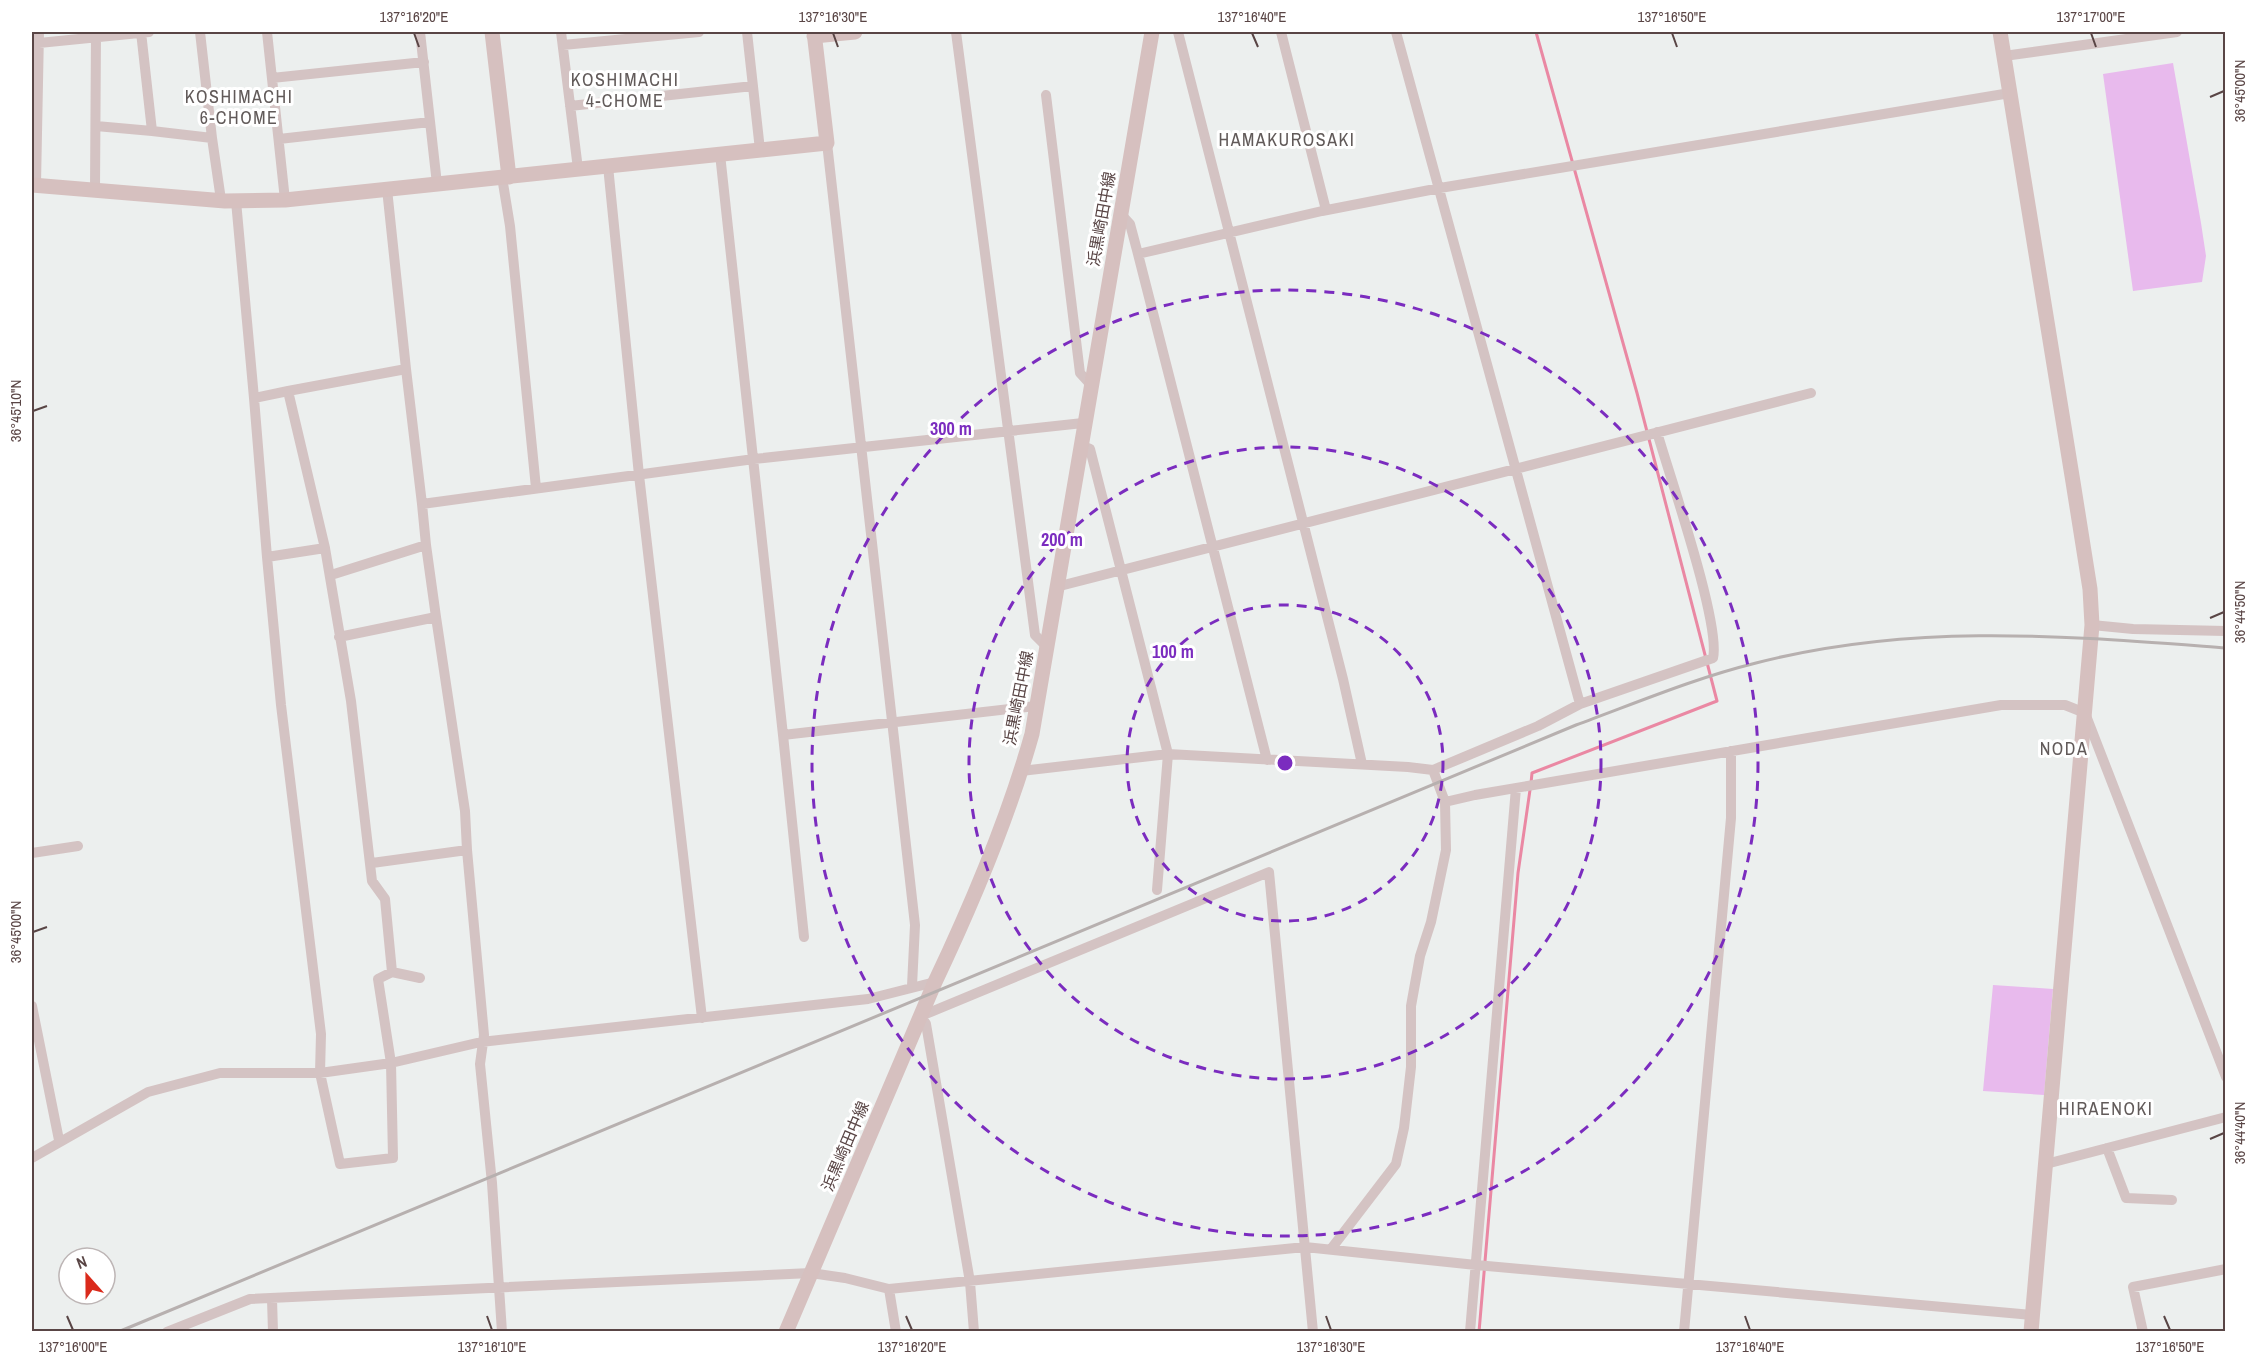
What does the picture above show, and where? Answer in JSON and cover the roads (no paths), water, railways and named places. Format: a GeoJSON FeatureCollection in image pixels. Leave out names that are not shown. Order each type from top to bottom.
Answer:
{"type":"FeatureCollection","features":[{"type":"Feature","properties":{"kind":"street"},"geometry":{"type":"LineString","coordinates":[[39,32],[34,184],[228,201],[285,200],[827,143]]}},
{"type":"Feature","properties":{"kind":"street"},"geometry":{"type":"LineString","coordinates":[[39,43],[96,34],[145,32],[152,131]]}},
{"type":"Feature","properties":{"kind":"street"},"geometry":{"type":"LineString","coordinates":[[200,32],[212,138],[228,201],[254,398],[281,705],[321,1034],[320,1073],[340,1164],[393,1158],[391,1063],[378,979],[392,972],[420,978]]}},
{"type":"Feature","properties":{"kind":"street"},"geometry":{"type":"LineString","coordinates":[[267,32],[285,200]]}},
{"type":"Feature","properties":{"kind":"street"},"geometry":{"type":"LineString","coordinates":[[420,32],[437,184]]}},
{"type":"Feature","properties":{"kind":"street"},"geometry":{"type":"LineString","coordinates":[[492,32],[536,488]]}},
{"type":"Feature","properties":{"kind":"street"},"geometry":{"type":"LineString","coordinates":[[561,32],[578,169]]}},
{"type":"Feature","properties":{"kind":"street"},"geometry":{"type":"LineString","coordinates":[[562,45],[699,32]]}},
{"type":"Feature","properties":{"kind":"street"},"geometry":{"type":"LineString","coordinates":[[747,32],[760,150]]}},
{"type":"Feature","properties":{"kind":"street"},"geometry":{"type":"LineString","coordinates":[[855,32],[814,34],[915,925],[912,986]]}},
{"type":"Feature","properties":{"kind":"street"},"geometry":{"type":"LineString","coordinates":[[956,32],[1035,635],[1046,646]]}},
{"type":"Feature","properties":{"kind":"street","name":"浜黒崎田中線"},"geometry":{"type":"LineString","coordinates":[[786,1332],[934,982],[957,937],[1021,771],[1036,706],[1152,32]]}},
{"type":"Feature","properties":{"kind":"street"},"geometry":{"type":"LineString","coordinates":[[1178,32],[1343,679],[1362,764]]}},
{"type":"Feature","properties":{"kind":"street"},"geometry":{"type":"LineString","coordinates":[[1281,32],[1326,210]]}},
{"type":"Feature","properties":{"kind":"street"},"geometry":{"type":"LineString","coordinates":[[1396,32],[1580,704]]}},
{"type":"Feature","properties":{"kind":"street"},"geometry":{"type":"LineString","coordinates":[[2000,32],[2072,470],[2090,589],[2092,625],[2031,1332]]}},
{"type":"Feature","properties":{"kind":"street"},"geometry":{"type":"LineString","coordinates":[[2004,56],[2177,32]]}},
{"type":"Feature","properties":{"kind":"street"},"geometry":{"type":"LineString","coordinates":[[95,189],[96,34]]}},
{"type":"Feature","properties":{"kind":"street"},"geometry":{"type":"LineString","coordinates":[[272,78],[424,62]]}},
{"type":"Feature","properties":{"kind":"street"},"geometry":{"type":"LineString","coordinates":[[570,106],[753,86]]}},
{"type":"Feature","properties":{"kind":"street"},"geometry":{"type":"LineString","coordinates":[[1138,254],[1326,210],[1440,188],[2010,93]]}},
{"type":"Feature","properties":{"kind":"street"},"geometry":{"type":"LineString","coordinates":[[1046,95],[1080,373],[1090,384]]}},
{"type":"Feature","properties":{"kind":"street"},"geometry":{"type":"LineString","coordinates":[[279,139],[430,122]]}},
{"type":"Feature","properties":{"kind":"street"},"geometry":{"type":"LineString","coordinates":[[96,126],[212,138]]}},
{"type":"Feature","properties":{"kind":"street"},"geometry":{"type":"LineString","coordinates":[[720,154],[804,937]]}},
{"type":"Feature","properties":{"kind":"street"},"geometry":{"type":"LineString","coordinates":[[608,166],[639,475],[702,1018]]}},
{"type":"Feature","properties":{"kind":"street"},"geometry":{"type":"LineString","coordinates":[[387,189],[426,545],[465,811],[484,1035],[480,1064],[502,1332]]}},
{"type":"Feature","properties":{"kind":"street"},"geometry":{"type":"LineString","coordinates":[[1120,213],[1130,224],[1267,760]]}},
{"type":"Feature","properties":{"kind":"street"},"geometry":{"type":"LineString","coordinates":[[254,398],[406,369]]}},
{"type":"Feature","properties":{"kind":"street"},"geometry":{"type":"LineString","coordinates":[[288,391],[332,575],[339,637],[351,701],[360,789],[372,862],[372,881],[386,899],[392,972]]}},
{"type":"Feature","properties":{"kind":"street"},"geometry":{"type":"LineString","coordinates":[[1056,587],[1811,393]]}},
{"type":"Feature","properties":{"kind":"street"},"geometry":{"type":"LineString","coordinates":[[422,504],[754,459],[1083,423]]}},
{"type":"Feature","properties":{"kind":"street"},"geometry":{"type":"LineString","coordinates":[[1021,771],[1168,754],[1433,770],[1538,726],[1580,704],[1713,658],[1716,646],[1701,584],[1657,432]]}},
{"type":"Feature","properties":{"kind":"street"},"geometry":{"type":"LineString","coordinates":[[1080,445],[1090,449],[1168,754],[1157,890]]}},
{"type":"Feature","properties":{"kind":"street"},"geometry":{"type":"LineString","coordinates":[[332,575],[426,545]]}},
{"type":"Feature","properties":{"kind":"street"},"geometry":{"type":"LineString","coordinates":[[267,557],[325,548]]}},
{"type":"Feature","properties":{"kind":"street"},"geometry":{"type":"LineString","coordinates":[[339,637],[436,617]]}},
{"type":"Feature","properties":{"kind":"street"},"geometry":{"type":"LineString","coordinates":[[2092,625],[2133,629],[2226,631]]}},
{"type":"Feature","properties":{"kind":"street"},"geometry":{"type":"LineString","coordinates":[[1445,802],[2001,705],[2065,705],[2085,713],[2226,1077]]}},
{"type":"Feature","properties":{"kind":"street"},"geometry":{"type":"LineString","coordinates":[[783,735],[1036,706]]}},
{"type":"Feature","properties":{"kind":"street"},"geometry":{"type":"LineString","coordinates":[[1684,1332],[1731,818],[1731,751]]}},
{"type":"Feature","properties":{"kind":"street"},"geometry":{"type":"LineString","coordinates":[[1331,1249],[1396,1164],[1404,1128],[1411,1067],[1411,1006],[1420,956],[1431,922],[1446,850],[1445,802],[1433,770]]}},
{"type":"Feature","properties":{"kind":"street"},"geometry":{"type":"LineString","coordinates":[[1470,1332],[1516,788]]}},
{"type":"Feature","properties":{"kind":"street"},"geometry":{"type":"LineString","coordinates":[[32,853],[78,846]]}},
{"type":"Feature","properties":{"kind":"street"},"geometry":{"type":"LineString","coordinates":[[372,862],[467,849]]}},
{"type":"Feature","properties":{"kind":"street"},"geometry":{"type":"LineString","coordinates":[[974,1332],[970,1282],[926,1024],[921,1016],[1269,872],[1313,1332]]}},
{"type":"Feature","properties":{"kind":"street"},"geometry":{"type":"LineString","coordinates":[[32,1158],[59,1140],[148,1092],[220,1073],[320,1073],[391,1063],[482,1042],[868,999],[934,982]]}},
{"type":"Feature","properties":{"kind":"street"},"geometry":{"type":"LineString","coordinates":[[32,1006],[59,1140]]}},
{"type":"Feature","properties":{"kind":"street"},"geometry":{"type":"LineString","coordinates":[[2046,1164],[2226,1117]]}},
{"type":"Feature","properties":{"kind":"street"},"geometry":{"type":"LineString","coordinates":[[2107,1148],[2126,1198],[2172,1200]]}},
{"type":"Feature","properties":{"kind":"street"},"geometry":{"type":"LineString","coordinates":[[166,1332],[250,1299],[810,1273],[846,1278],[889,1289],[1305,1247],[1476,1265],[2032,1315]]}},
{"type":"Feature","properties":{"kind":"street"},"geometry":{"type":"LineString","coordinates":[[2143,1332],[2133,1287],[2226,1269]]}},
{"type":"Feature","properties":{"kind":"street"},"geometry":{"type":"LineString","coordinates":[[889,1289],[896,1332]]}},
{"type":"Feature","properties":{"kind":"street"},"geometry":{"type":"LineString","coordinates":[[272,1299],[273,1332]]}},
{"type":"Feature","properties":{"kind":"waterway"},"geometry":{"type":"LineString","coordinates":[[1531,783],[1532,773],[1717,701],[1637,393],[1536,32]]}},
{"type":"Feature","properties":{"kind":"waterway"},"geometry":{"type":"LineString","coordinates":[[1479,1332],[1518,873],[1530,790]]}},
{"type":"Feature","properties":{"kind":"railway"},"geometry":{"type":"LineString","coordinates":[[118,1332],[1576,725],[1711,676],[1815,650],[1932,637],[2048,637],[2226,648]]}},
{"type":"Feature","properties":{"kind":"district","name":"KOSHIMACHI 4-CHOME"},"geometry":{"type":"Point","coordinates":[625,90]}},
{"type":"Feature","properties":{"kind":"district","name":"KOSHIMACHI 6-CHOME"},"geometry":{"type":"Point","coordinates":[239,107]}},
{"type":"Feature","properties":{"kind":"district","name":"HAMAKUROSAKI"},"geometry":{"type":"Point","coordinates":[1287,140]}},
{"type":"Feature","properties":{"kind":"district","name":"NODA"},"geometry":{"type":"Point","coordinates":[2064,749]}},
{"type":"Feature","properties":{"kind":"district","name":"HIRAENOKI"},"geometry":{"type":"Point","coordinates":[2106,1109]}}]}
